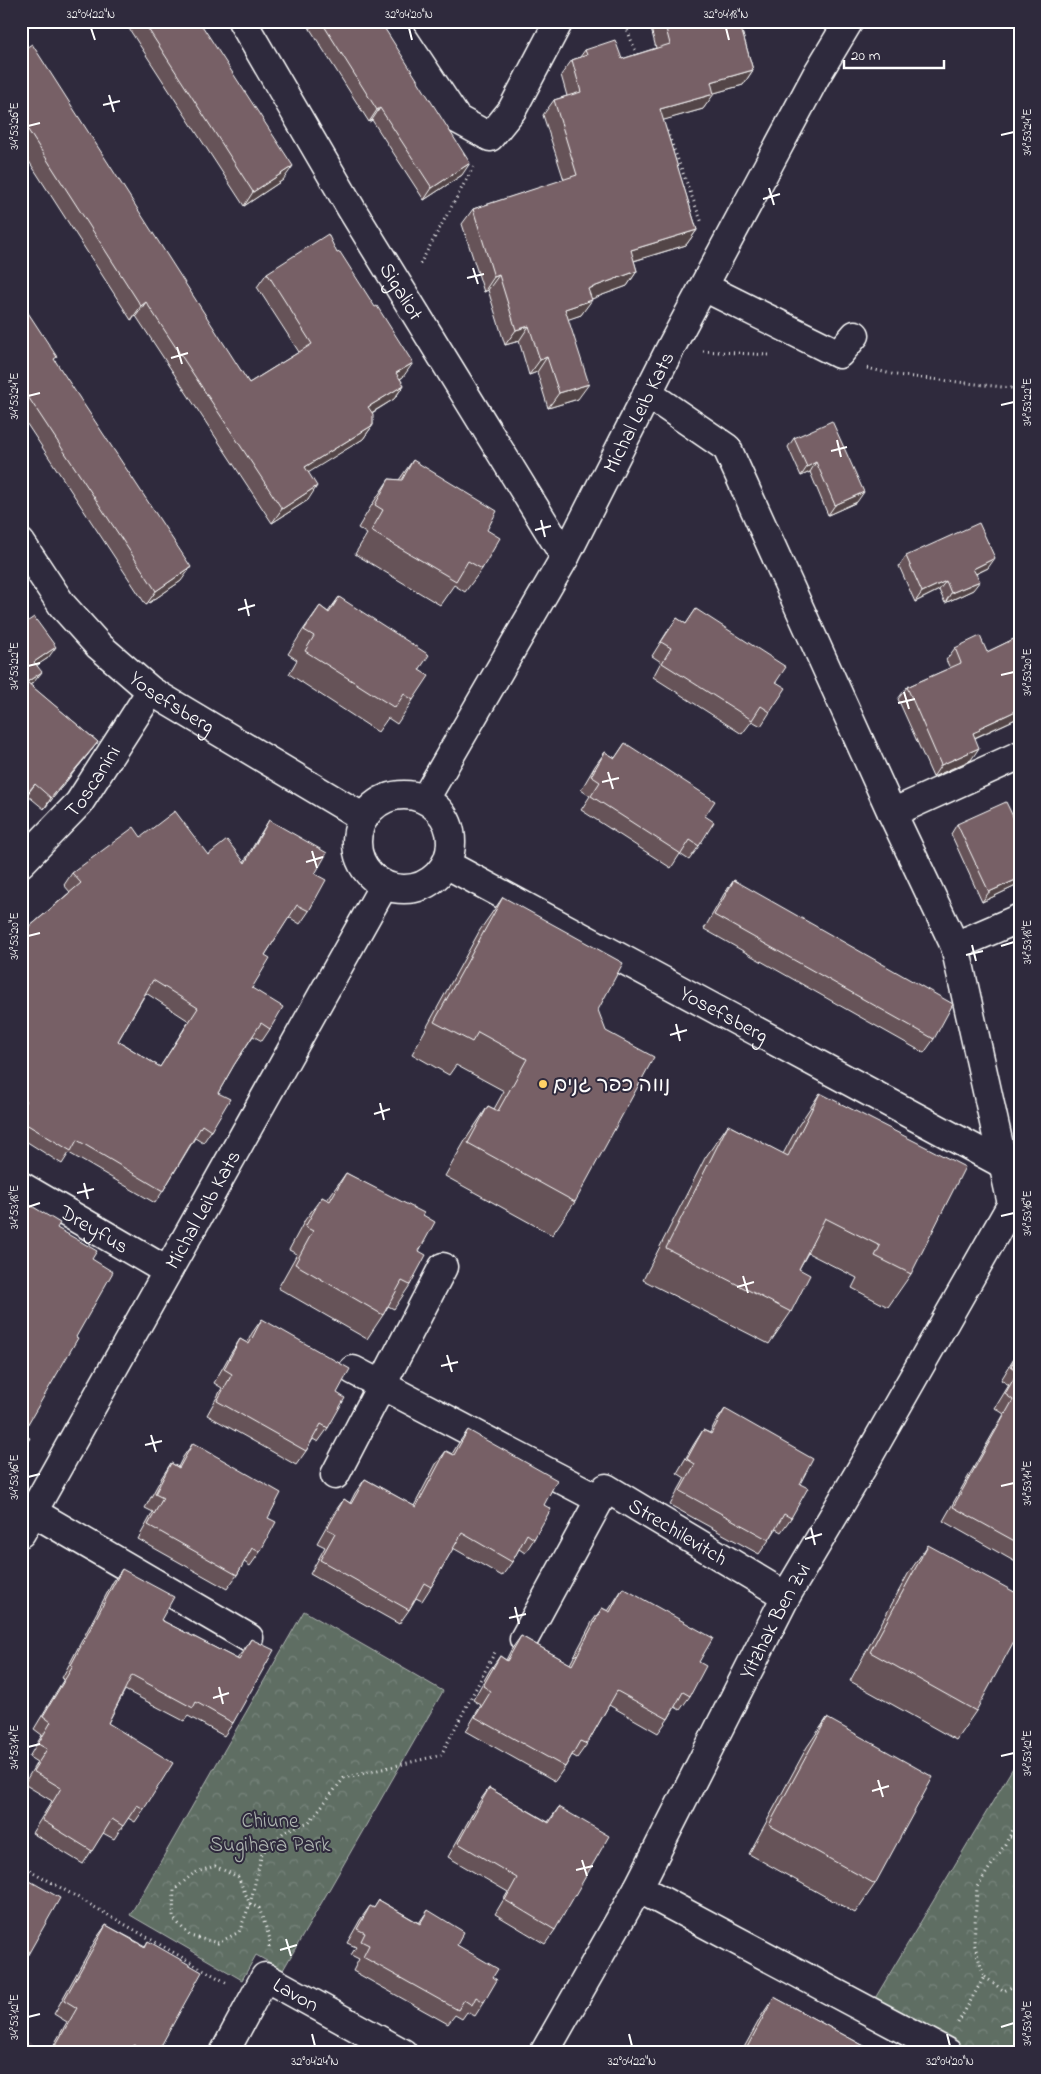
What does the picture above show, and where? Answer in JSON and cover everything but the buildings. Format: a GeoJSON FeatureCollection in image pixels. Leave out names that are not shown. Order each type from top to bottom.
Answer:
{"type":"FeatureCollection","features":[{"type":"Feature","properties":{"kind":"street","name":"Sigaliot"},"geometry":{"type":"LineString","coordinates":[[242,21],[404,295],[565,557]]}},
{"type":"Feature","properties":{"kind":"street"},"geometry":{"type":"LineString","coordinates":[[392,21],[457,119],[490,137],[512,110],[559,21]]}},
{"type":"Feature","properties":{"kind":"street","name":"Michal Leib Kats"},"geometry":{"type":"LineString","coordinates":[[425,799],[565,557],[647,394],[717,261],[816,76],[849,21]]}},
{"type":"Feature","properties":{"kind":"street"},"geometry":{"type":"LineString","coordinates":[[704,287],[838,354],[855,335]]}},
{"type":"Feature","properties":{"kind":"street","name":"Yitzhak Ben Zvi"},"geometry":{"type":"LineString","coordinates":[[544,2053],[638,1888],[786,1596],[868,1458],[1012,1204],[1011,1161],[955,946],[892,813],[727,448],[647,394]]}},
{"type":"Feature","properties":{"kind":"street","name":"Yosefsberg"},"geometry":{"type":"LineString","coordinates":[[21,543],[62,605],[99,646],[151,691],[364,818]]}},
{"type":"Feature","properties":{"kind":"street","name":"Toscanini"},"geometry":{"type":"LineString","coordinates":[[21,863],[78,803],[151,691]]}},
{"type":"Feature","properties":{"kind":"street"},"geometry":{"type":"LineString","coordinates":[[892,813],[1020,755]]}},
{"type":"Feature","properties":{"kind":"street"},"geometry":{"type":"LineString","coordinates":[[398,795],[425,799],[444,816],[449,827],[451,846],[446,864],[437,876],[425,884],[412,888],[398,889],[384,884],[372,875],[362,863],[358,847],[358,832],[364,818],[373,807],[385,799],[398,795]]}},
{"type":"Feature","properties":{"kind":"street","name":"Yosefsberg"},"geometry":{"type":"LineString","coordinates":[[446,864],[1011,1161]]}},
{"type":"Feature","properties":{"kind":"street","name":"Michal Leib Kats"},"geometry":{"type":"LineString","coordinates":[[27,1523],[384,884]]}},
{"type":"Feature","properties":{"kind":"street"},"geometry":{"type":"LineString","coordinates":[[955,946],[1020,918]]}},
{"type":"Feature","properties":{"kind":"street","name":"Dreyfus"},"geometry":{"type":"LineString","coordinates":[[21,1186],[167,1271]]}},
{"type":"Feature","properties":{"kind":"street"},"geometry":{"type":"LineString","coordinates":[[335,1475],[443,1267]]}},
{"type":"Feature","properties":{"kind":"street"},"geometry":{"type":"LineString","coordinates":[[353,1370],[599,1499]]}},
{"type":"Feature","properties":{"kind":"street","name":"Strechilevitch"},"geometry":{"type":"LineString","coordinates":[[524,1639],[606,1488],[786,1596]]}},
{"type":"Feature","properties":{"kind":"street"},"geometry":{"type":"LineString","coordinates":[[27,1523],[249,1638]]}},
{"type":"Feature","properties":{"kind":"street"},"geometry":{"type":"LineString","coordinates":[[638,1888],[945,2051]]}},
{"type":"Feature","properties":{"kind":"street","name":"Lavon"},"geometry":{"type":"LineString","coordinates":[[224,2053],[259,1988],[403,2053]]}},
{"type":"Feature","properties":{"kind":"path"},"geometry":{"type":"LineString","coordinates":[[624,21],[642,67]]}},
{"type":"Feature","properties":{"kind":"path"},"geometry":{"type":"LineString","coordinates":[[663,123],[717,261]]}},
{"type":"Feature","properties":{"kind":"path"},"geometry":{"type":"LineString","coordinates":[[404,295],[490,137]]}},
{"type":"Feature","properties":{"kind":"path"},"geometry":{"type":"LineString","coordinates":[[21,1865],[259,1988],[270,1939],[259,1908],[250,1904],[238,1876],[215,1866],[194,1873],[174,1890],[173,1918],[190,1936],[218,1943],[239,1932],[250,1904],[262,1853],[285,1830],[309,1822],[344,1778],[441,1755],[507,1628],[524,1639]]}},
{"type":"Feature","properties":{"kind":"path"},"geometry":{"type":"LineString","coordinates":[[1020,1818],[1010,1837],[977,1887],[974,1944],[984,1977],[1004,1992],[1020,1983]]}},
{"type":"Feature","properties":{"kind":"path"},"geometry":{"type":"LineString","coordinates":[[1010,1837],[1020,1840]]}},
{"type":"Feature","properties":{"kind":"path"},"geometry":{"type":"LineString","coordinates":[[945,2051],[984,1977]]}},
{"type":"Feature","properties":{"kind":"shaded area"},"geometry":{"type":"Polygon","coordinates":[[[21,2038],[47,2053],[21,2053],[21,2038]]]}},
{"type":"Feature","properties":{"kind":"green space","name":"Chiune Sugihara Park"},"geometry":{"type":"Polygon","coordinates":[[[304,1611],[443,1691],[283,1970],[256,1955],[242,1980],[130,1915],[304,1611]]]}},
{"type":"Feature","properties":{"kind":"green space"},"geometry":{"type":"Polygon","coordinates":[[[1020,1756],[1020,2053],[954,2053],[868,2010],[1020,1756]]]}},
{"type":"Feature","properties":{"kind":"place","name":"נווה כפר גנים"},"geometry":{"type":"Point","coordinates":[543,1084]}}]}
